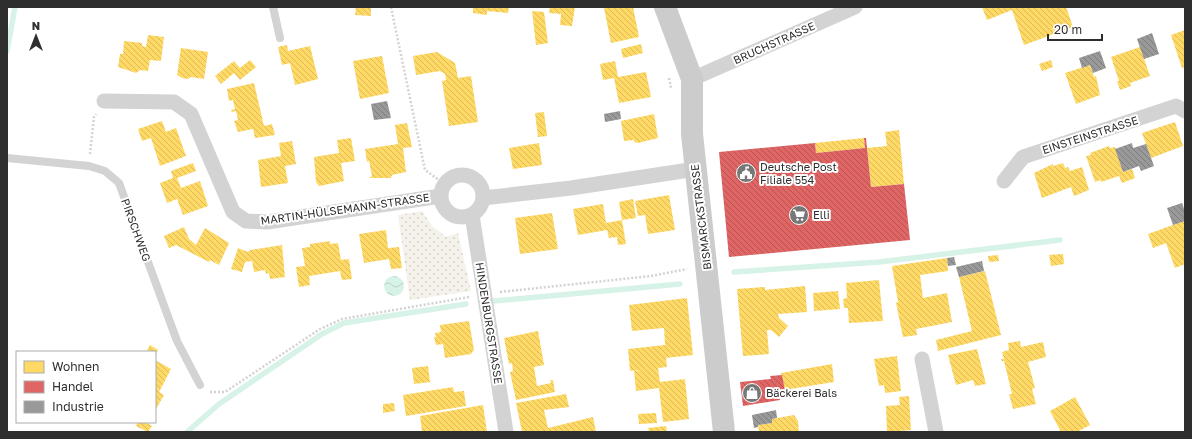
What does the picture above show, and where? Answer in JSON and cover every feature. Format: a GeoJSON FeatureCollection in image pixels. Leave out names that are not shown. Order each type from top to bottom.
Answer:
{"type":"FeatureCollection","features":[{"type":"Feature","properties":{"kind":"main road","name":"BISMARCKSTRASSE"},"geometry":{"type":"LineString","coordinates":[[665,7],[692,79],[691,119],[724,432]]}},
{"type":"Feature","properties":{"kind":"street","name":"BRUCHSTRASSE"},"geometry":{"type":"LineString","coordinates":[[692,79],[856,7]]}},
{"type":"Feature","properties":{"kind":"street","name":"MARTIN-HÜLSEMANN-STRASSE"},"geometry":{"type":"LineString","coordinates":[[104,101],[174,102],[191,114],[233,212],[246,221],[266,222],[442,190]]}},
{"type":"Feature","properties":{"kind":"street","name":"EINSTEINSTRASSE"},"geometry":{"type":"LineString","coordinates":[[1004,180],[1023,157],[1176,106],[1185,110]]}},
{"type":"Feature","properties":{"kind":"street"},"geometry":{"type":"LineString","coordinates":[[483,198],[571,188],[696,169]]}},
{"type":"Feature","properties":{"kind":"street"},"geometry":{"type":"LineString","coordinates":[[455,177],[468,177],[479,185],[483,198],[477,210],[472,215],[458,217],[451,214],[442,203],[442,190],[455,177]]}},
{"type":"Feature","properties":{"kind":"street","name":"HINDENBURGSTRASSE"},"geometry":{"type":"LineString","coordinates":[[472,215],[506,432]]}},
{"type":"Feature","properties":{"kind":"street"},"geometry":{"type":"LineString","coordinates":[[922,359],[936,432]]}},
{"type":"Feature","properties":{"kind":"lane"},"geometry":{"type":"LineString","coordinates":[[273,7],[280,38]]}},
{"type":"Feature","properties":{"kind":"lane","name":"PIRSCHWEG"},"geometry":{"type":"LineString","coordinates":[[7,158],[89,166],[105,171],[119,183],[177,342],[200,385]]}},
{"type":"Feature","properties":{"kind":"path"},"geometry":{"type":"LineString","coordinates":[[391,7],[425,170],[442,190]]}},
{"type":"Feature","properties":{"kind":"path"},"geometry":{"type":"LineString","coordinates":[[89,166],[94,117],[104,101]]}},
{"type":"Feature","properties":{"kind":"path"},"geometry":{"type":"LineString","coordinates":[[200,385],[211,393],[225,392],[320,329],[342,319],[485,294],[651,276],[707,265]]}},
{"type":"Feature","properties":{"kind":"shaded area"},"geometry":{"type":"Polygon","coordinates":[[[422,211],[432,226],[446,237],[458,233],[471,291],[410,300],[398,215],[422,211]]]}},
{"type":"Feature","properties":{"kind":"water"},"geometry":{"type":"Polygon","coordinates":[[[394,276],[401,279],[404,286],[401,293],[394,296],[387,293],[384,286],[387,279],[394,276]]]}},
{"type":"Feature","properties":{"kind":"building: Wohnen"},"geometry":{"type":"Polygon","coordinates":[[[356,7],[371,7],[371,16],[355,15],[356,7]]]}},
{"type":"Feature","properties":{"kind":"building: Wohnen"},"geometry":{"type":"Polygon","coordinates":[[[473,7],[509,7],[508,13],[487,11],[487,15],[473,13],[473,7]]]}},
{"type":"Feature","properties":{"kind":"building: Wohnen"},"geometry":{"type":"Polygon","coordinates":[[[550,7],[575,7],[572,26],[560,25],[561,14],[549,13],[550,7]]]}},
{"type":"Feature","properties":{"kind":"building: Wohnen"},"geometry":{"type":"Polygon","coordinates":[[[633,7],[639,37],[611,43],[604,8],[633,7]]]}},
{"type":"Feature","properties":{"kind":"building: Wohnen"},"geometry":{"type":"Polygon","coordinates":[[[982,7],[1066,7],[1073,27],[1024,45],[1012,10],[987,20],[982,7]]]}},
{"type":"Feature","properties":{"kind":"building: Wohnen"},"geometry":{"type":"Polygon","coordinates":[[[532,11],[544,12],[548,43],[536,45],[532,11]]]}},
{"type":"Feature","properties":{"kind":"building: Wohnen"},"geometry":{"type":"Polygon","coordinates":[[[1185,30],[1185,67],[1182,68],[1171,35],[1185,30]]]}},
{"type":"Feature","properties":{"kind":"building: Wohnen"},"geometry":{"type":"Polygon","coordinates":[[[148,35],[164,37],[161,61],[150,60],[148,71],[140,70],[136,73],[118,67],[120,54],[123,54],[124,41],[142,43],[142,46],[146,47],[148,35]]]}},
{"type":"Feature","properties":{"kind":"building: Wohnen"},"geometry":{"type":"Polygon","coordinates":[[[641,44],[643,53],[623,58],[621,49],[641,44]]]}},
{"type":"Feature","properties":{"kind":"building: Wohnen"},"geometry":{"type":"Polygon","coordinates":[[[287,45],[288,51],[310,46],[318,79],[295,85],[290,63],[282,65],[278,47],[287,45]]]}},
{"type":"Feature","properties":{"kind":"building: Wohnen"},"geometry":{"type":"Polygon","coordinates":[[[1140,47],[1150,76],[1130,83],[1131,86],[1120,90],[1117,81],[1119,81],[1111,57],[1140,47]]]}},
{"type":"Feature","properties":{"kind":"building: Wohnen"},"geometry":{"type":"Polygon","coordinates":[[[181,48],[208,52],[204,79],[191,77],[188,79],[177,75],[181,48]]]}},
{"type":"Feature","properties":{"kind":"building: Wohnen"},"geometry":{"type":"Polygon","coordinates":[[[437,52],[455,63],[458,78],[471,76],[478,122],[449,126],[442,81],[446,80],[445,74],[440,71],[416,75],[413,56],[437,52]]]}},
{"type":"Feature","properties":{"kind":"building: Wohnen"},"geometry":{"type":"Polygon","coordinates":[[[382,56],[389,93],[360,99],[353,61],[382,56]]]}},
{"type":"Feature","properties":{"kind":"building: Wohnen"},"geometry":{"type":"Polygon","coordinates":[[[250,60],[256,67],[240,80],[234,73],[221,84],[215,76],[234,61],[240,68],[250,60]]]}},
{"type":"Feature","properties":{"kind":"building: Wohnen"},"geometry":{"type":"Polygon","coordinates":[[[1051,60],[1053,67],[1042,71],[1039,64],[1051,60]]]}},
{"type":"Feature","properties":{"kind":"building: Wohnen"},"geometry":{"type":"Polygon","coordinates":[[[615,61],[618,77],[646,72],[651,97],[619,103],[614,78],[603,80],[600,64],[615,61]]]}},
{"type":"Feature","properties":{"kind":"building: Wohnen"},"geometry":{"type":"Polygon","coordinates":[[[1090,65],[1094,77],[1096,76],[1100,95],[1076,104],[1065,73],[1090,65]]]}},
{"type":"Feature","properties":{"kind":"building: Wohnen"},"geometry":{"type":"Polygon","coordinates":[[[254,83],[264,126],[272,124],[275,135],[255,138],[253,129],[238,132],[234,121],[238,120],[236,111],[232,112],[231,110],[235,109],[233,100],[229,101],[227,89],[254,83]]]}},
{"type":"Feature","properties":{"kind":"building: Wohnen"},"geometry":{"type":"Polygon","coordinates":[[[544,112],[547,136],[538,137],[535,113],[544,112]]]}},
{"type":"Feature","properties":{"kind":"building: Wohnen"},"geometry":{"type":"Polygon","coordinates":[[[654,114],[658,138],[638,143],[634,142],[634,140],[624,141],[621,121],[654,114]]]}},
{"type":"Feature","properties":{"kind":"building: Wohnen"},"geometry":{"type":"Polygon","coordinates":[[[162,121],[166,132],[176,128],[186,156],[160,166],[151,138],[142,141],[138,129],[162,121]]]}},
{"type":"Feature","properties":{"kind":"building: Wohnen"},"geometry":{"type":"Polygon","coordinates":[[[1175,122],[1183,146],[1151,158],[1142,133],[1175,122]]]}},
{"type":"Feature","properties":{"kind":"building: Wohnen"},"geometry":{"type":"Polygon","coordinates":[[[407,123],[412,147],[403,148],[406,172],[392,175],[391,178],[369,178],[372,176],[369,161],[367,162],[365,149],[398,144],[395,125],[407,123]]]}},
{"type":"Feature","properties":{"kind":"building: Wohnen"},"geometry":{"type":"Polygon","coordinates":[[[899,130],[904,184],[871,187],[867,148],[887,146],[885,132],[899,130]]]}},
{"type":"Feature","properties":{"kind":"building: Wohnen"},"geometry":{"type":"Polygon","coordinates":[[[351,138],[355,161],[341,163],[344,181],[319,186],[316,182],[314,157],[339,153],[337,140],[351,138]]]}},
{"type":"Feature","properties":{"kind":"building: Wohnen"},"geometry":{"type":"Polygon","coordinates":[[[864,138],[865,148],[816,153],[815,143],[864,138]]]}},
{"type":"Feature","properties":{"kind":"building: Wohnen"},"geometry":{"type":"Polygon","coordinates":[[[292,141],[296,164],[285,166],[288,183],[261,187],[258,160],[281,156],[279,143],[292,141]]]}},
{"type":"Feature","properties":{"kind":"building: Wohnen"},"geometry":{"type":"Polygon","coordinates":[[[539,143],[542,165],[513,169],[509,148],[539,143]]]}},
{"type":"Feature","properties":{"kind":"building: Wohnen"},"geometry":{"type":"Polygon","coordinates":[[[1109,146],[1110,148],[1115,147],[1123,172],[1132,169],[1135,178],[1122,183],[1119,176],[1101,182],[1100,180],[1095,182],[1086,156],[1109,146]]]}},
{"type":"Feature","properties":{"kind":"building: Wohnen"},"geometry":{"type":"Polygon","coordinates":[[[193,163],[196,171],[177,178],[181,188],[200,181],[208,206],[183,215],[177,199],[167,203],[160,183],[173,178],[171,171],[193,163]]]}},
{"type":"Feature","properties":{"kind":"building: Wohnen"},"geometry":{"type":"Polygon","coordinates":[[[1063,163],[1065,168],[1068,167],[1070,171],[1082,167],[1089,190],[1074,196],[1071,187],[1042,198],[1034,173],[1053,164],[1053,166],[1063,163]]]}},
{"type":"Feature","properties":{"kind":"building: Wohnen"},"geometry":{"type":"Polygon","coordinates":[[[669,195],[675,230],[648,234],[645,215],[638,216],[635,201],[669,195]]]}},
{"type":"Feature","properties":{"kind":"building: Wohnen"},"geometry":{"type":"Polygon","coordinates":[[[633,199],[636,218],[622,220],[619,202],[633,199]]]}},
{"type":"Feature","properties":{"kind":"building: Wohnen"},"geometry":{"type":"Polygon","coordinates":[[[603,204],[606,223],[622,220],[626,244],[618,245],[617,237],[609,238],[607,230],[578,235],[573,209],[603,204]]]}},
{"type":"Feature","properties":{"kind":"building: Wohnen"},"geometry":{"type":"Polygon","coordinates":[[[552,213],[558,249],[520,254],[515,218],[552,213]]]}},
{"type":"Feature","properties":{"kind":"building: Wohnen"},"geometry":{"type":"Polygon","coordinates":[[[1184,221],[1185,264],[1175,268],[1166,243],[1153,248],[1148,234],[1184,221]]]}},
{"type":"Feature","properties":{"kind":"building: Wohnen"},"geometry":{"type":"Polygon","coordinates":[[[184,227],[189,239],[196,245],[205,228],[229,243],[219,265],[210,260],[209,262],[176,245],[169,248],[164,236],[184,227]]]}},
{"type":"Feature","properties":{"kind":"building: Wohnen"},"geometry":{"type":"Polygon","coordinates":[[[386,230],[388,248],[399,247],[402,268],[391,269],[389,259],[364,263],[359,234],[386,230]]]}},
{"type":"Feature","properties":{"kind":"building: Wohnen"},"geometry":{"type":"Polygon","coordinates":[[[330,241],[330,244],[338,243],[341,260],[349,259],[352,279],[342,280],[340,271],[309,276],[310,285],[299,287],[296,267],[305,266],[302,248],[310,247],[310,244],[330,241]]]}},
{"type":"Feature","properties":{"kind":"building: Wohnen"},"geometry":{"type":"Polygon","coordinates":[[[282,245],[285,277],[270,279],[269,273],[266,274],[265,270],[254,272],[252,261],[245,262],[242,272],[231,269],[238,248],[248,252],[250,250],[282,245]]]}},
{"type":"Feature","properties":{"kind":"building: Wohnen"},"geometry":{"type":"Polygon","coordinates":[[[1063,254],[1064,264],[1051,266],[1049,255],[1063,254]]]}},
{"type":"Feature","properties":{"kind":"building: Wohnen"},"geometry":{"type":"Polygon","coordinates":[[[998,255],[999,261],[989,262],[988,256],[998,255]]]}},
{"type":"Feature","properties":{"kind":"building: Wohnen"},"geometry":{"type":"Polygon","coordinates":[[[947,258],[948,271],[920,275],[923,298],[947,293],[952,322],[916,329],[917,335],[903,337],[896,303],[898,302],[892,266],[947,258]]]}},
{"type":"Feature","properties":{"kind":"building: Wohnen"},"geometry":{"type":"Polygon","coordinates":[[[985,271],[1001,335],[938,351],[936,340],[972,331],[959,277],[985,271]]]}},
{"type":"Feature","properties":{"kind":"building: Wohnen"},"geometry":{"type":"Polygon","coordinates":[[[879,280],[883,321],[849,323],[848,308],[844,308],[843,299],[847,298],[846,283],[879,280]]]}},
{"type":"Feature","properties":{"kind":"building: Wohnen"},"geometry":{"type":"Polygon","coordinates":[[[805,286],[807,312],[778,314],[779,318],[788,326],[779,337],[771,330],[767,330],[769,354],[743,356],[737,289],[765,287],[765,290],[805,286]]]}},
{"type":"Feature","properties":{"kind":"building: Wohnen"},"geometry":{"type":"Polygon","coordinates":[[[838,291],[840,309],[814,311],[813,293],[838,291]]]}},
{"type":"Feature","properties":{"kind":"building: Wohnen"},"geometry":{"type":"Polygon","coordinates":[[[687,298],[693,355],[666,358],[667,367],[658,368],[660,382],[685,379],[689,419],[663,422],[659,388],[636,391],[634,371],[642,370],[630,371],[628,349],[665,345],[664,328],[632,331],[629,305],[687,298]]]}},
{"type":"Feature","properties":{"kind":"building: Wohnen"},"geometry":{"type":"Polygon","coordinates":[[[469,321],[474,350],[471,354],[445,358],[443,344],[436,345],[434,337],[436,337],[435,333],[441,332],[440,325],[469,321]]]}},
{"type":"Feature","properties":{"kind":"building: Wohnen"},"geometry":{"type":"Polygon","coordinates":[[[538,331],[544,365],[534,367],[537,386],[551,383],[550,380],[553,380],[555,392],[516,400],[510,372],[513,371],[512,363],[509,364],[504,338],[538,331]]]}},
{"type":"Feature","properties":{"kind":"building: Wohnen"},"geometry":{"type":"Polygon","coordinates":[[[1020,341],[1021,347],[1043,342],[1046,357],[1028,362],[1035,388],[1032,389],[1036,404],[1013,409],[1009,394],[1012,394],[1004,361],[1001,359],[1004,359],[1002,352],[1009,350],[1008,343],[1020,341]]]}},
{"type":"Feature","properties":{"kind":"building: Wohnen"},"geometry":{"type":"Polygon","coordinates":[[[150,345],[158,350],[156,354],[156,351],[147,351],[150,345]]]}},
{"type":"Feature","properties":{"kind":"building: Wohnen"},"geometry":{"type":"Polygon","coordinates":[[[977,349],[986,384],[975,386],[973,380],[956,385],[948,355],[977,349]]]}},
{"type":"Feature","properties":{"kind":"building: Wohnen"},"geometry":{"type":"Polygon","coordinates":[[[897,356],[901,391],[885,393],[884,385],[879,386],[874,359],[897,356]]]}},
{"type":"Feature","properties":{"kind":"building: Wohnen"},"geometry":{"type":"Polygon","coordinates":[[[156,361],[171,369],[159,392],[164,395],[156,409],[156,361]]]}},
{"type":"Feature","properties":{"kind":"building: Wohnen"},"geometry":{"type":"Polygon","coordinates":[[[832,364],[834,382],[784,390],[781,373],[832,364]]]}},
{"type":"Feature","properties":{"kind":"building: Wohnen"},"geometry":{"type":"Polygon","coordinates":[[[428,366],[430,382],[414,384],[412,368],[428,366]]]}},
{"type":"Feature","properties":{"kind":"building: Wohnen"},"geometry":{"type":"Polygon","coordinates":[[[453,387],[454,392],[464,391],[466,406],[406,416],[403,395],[453,387]]]}},
{"type":"Feature","properties":{"kind":"building: Wohnen"},"geometry":{"type":"Polygon","coordinates":[[[566,394],[569,407],[544,410],[548,428],[593,417],[596,432],[522,432],[516,403],[566,394]]]}},
{"type":"Feature","properties":{"kind":"building: Wohnen"},"geometry":{"type":"Polygon","coordinates":[[[909,396],[911,430],[887,432],[886,406],[900,405],[899,397],[909,396]]]}},
{"type":"Feature","properties":{"kind":"building: Wohnen"},"geometry":{"type":"Polygon","coordinates":[[[1075,397],[1090,425],[1077,432],[1061,432],[1050,411],[1075,397]]]}},
{"type":"Feature","properties":{"kind":"building: Wohnen"},"geometry":{"type":"Polygon","coordinates":[[[394,403],[395,411],[383,413],[383,404],[394,403]]]}},
{"type":"Feature","properties":{"kind":"building: Wohnen"},"geometry":{"type":"Polygon","coordinates":[[[483,405],[487,432],[422,432],[420,416],[483,405]]]}},
{"type":"Feature","properties":{"kind":"building: Wohnen"},"geometry":{"type":"Polygon","coordinates":[[[656,413],[657,423],[639,424],[638,414],[656,413]]]}},
{"type":"Feature","properties":{"kind":"building: Wohnen"},"geometry":{"type":"Polygon","coordinates":[[[794,415],[798,421],[799,432],[759,432],[758,425],[772,423],[772,419],[794,415]]]}},
{"type":"Feature","properties":{"kind":"building: Wohnen"},"geometry":{"type":"Polygon","coordinates":[[[138,423],[147,423],[152,426],[148,432],[136,426],[138,423]]]}},
{"type":"Feature","properties":{"kind":"building: Wohnen"},"geometry":{"type":"Polygon","coordinates":[[[666,426],[667,432],[649,432],[648,428],[666,426]]]}},
{"type":"Feature","properties":{"kind":"building: Handel","name":"Elli"},"geometry":{"type":"Polygon","coordinates":[[[864,138],[866,138],[871,187],[904,184],[910,240],[729,257],[719,152],[815,143],[816,153],[865,148],[864,138]]]}},
{"type":"Feature","properties":{"kind":"building: Handel"},"geometry":{"type":"Polygon","coordinates":[[[782,375],[785,391],[779,392],[780,400],[743,406],[740,382],[771,379],[770,376],[782,375]]]}},
{"type":"Feature","properties":{"kind":"building: Industrie"},"geometry":{"type":"Polygon","coordinates":[[[1152,33],[1159,54],[1144,59],[1137,39],[1152,33]]]}},
{"type":"Feature","properties":{"kind":"building: Industrie"},"geometry":{"type":"Polygon","coordinates":[[[1100,51],[1106,68],[1093,73],[1090,65],[1082,68],[1079,58],[1100,51]]]}},
{"type":"Feature","properties":{"kind":"building: Industrie"},"geometry":{"type":"Polygon","coordinates":[[[387,101],[391,118],[374,120],[371,104],[387,101]]]}},
{"type":"Feature","properties":{"kind":"building: Industrie"},"geometry":{"type":"Polygon","coordinates":[[[620,111],[621,119],[605,122],[604,114],[620,111]]]}},
{"type":"Feature","properties":{"kind":"building: Industrie"},"geometry":{"type":"Polygon","coordinates":[[[1132,143],[1133,148],[1146,144],[1154,166],[1141,171],[1139,166],[1123,172],[1115,149],[1132,143]]]}},
{"type":"Feature","properties":{"kind":"building: Industrie"},"geometry":{"type":"Polygon","coordinates":[[[1182,203],[1185,211],[1185,221],[1173,225],[1167,208],[1182,203]]]}},
{"type":"Feature","properties":{"kind":"building: Industrie"},"geometry":{"type":"Polygon","coordinates":[[[954,257],[956,265],[948,266],[947,258],[954,257]]]}},
{"type":"Feature","properties":{"kind":"building: Industrie"},"geometry":{"type":"Polygon","coordinates":[[[982,261],[984,271],[959,277],[956,267],[982,261]]]}},
{"type":"Feature","properties":{"kind":"building: Industrie"},"geometry":{"type":"Polygon","coordinates":[[[776,410],[777,418],[772,419],[772,423],[758,425],[758,427],[754,428],[752,415],[776,410]]]}},
{"type":"Feature","properties":{"kind":"waterway"},"geometry":{"type":"LineString","coordinates":[[7,51],[15,7]]}},
{"type":"Feature","properties":{"kind":"waterway"},"geometry":{"type":"LineString","coordinates":[[734,272],[879,262],[1060,240]]}},
{"type":"Feature","properties":{"kind":"waterway"},"geometry":{"type":"LineString","coordinates":[[494,301],[680,284]]}},
{"type":"Feature","properties":{"kind":"waterway"},"geometry":{"type":"LineString","coordinates":[[187,432],[219,404],[322,334],[344,323],[466,304]]}},
{"type":"Feature","properties":{"kind":"place","name":"Deutsche Post Filiale 554"},"geometry":{"type":"Point","coordinates":[746,173]}},
{"type":"Feature","properties":{"kind":"place","name":"Elli"},"geometry":{"type":"Point","coordinates":[799,215]}},
{"type":"Feature","properties":{"kind":"place","name":"Bäckerei Bals"},"geometry":{"type":"Point","coordinates":[752,393]}}]}
